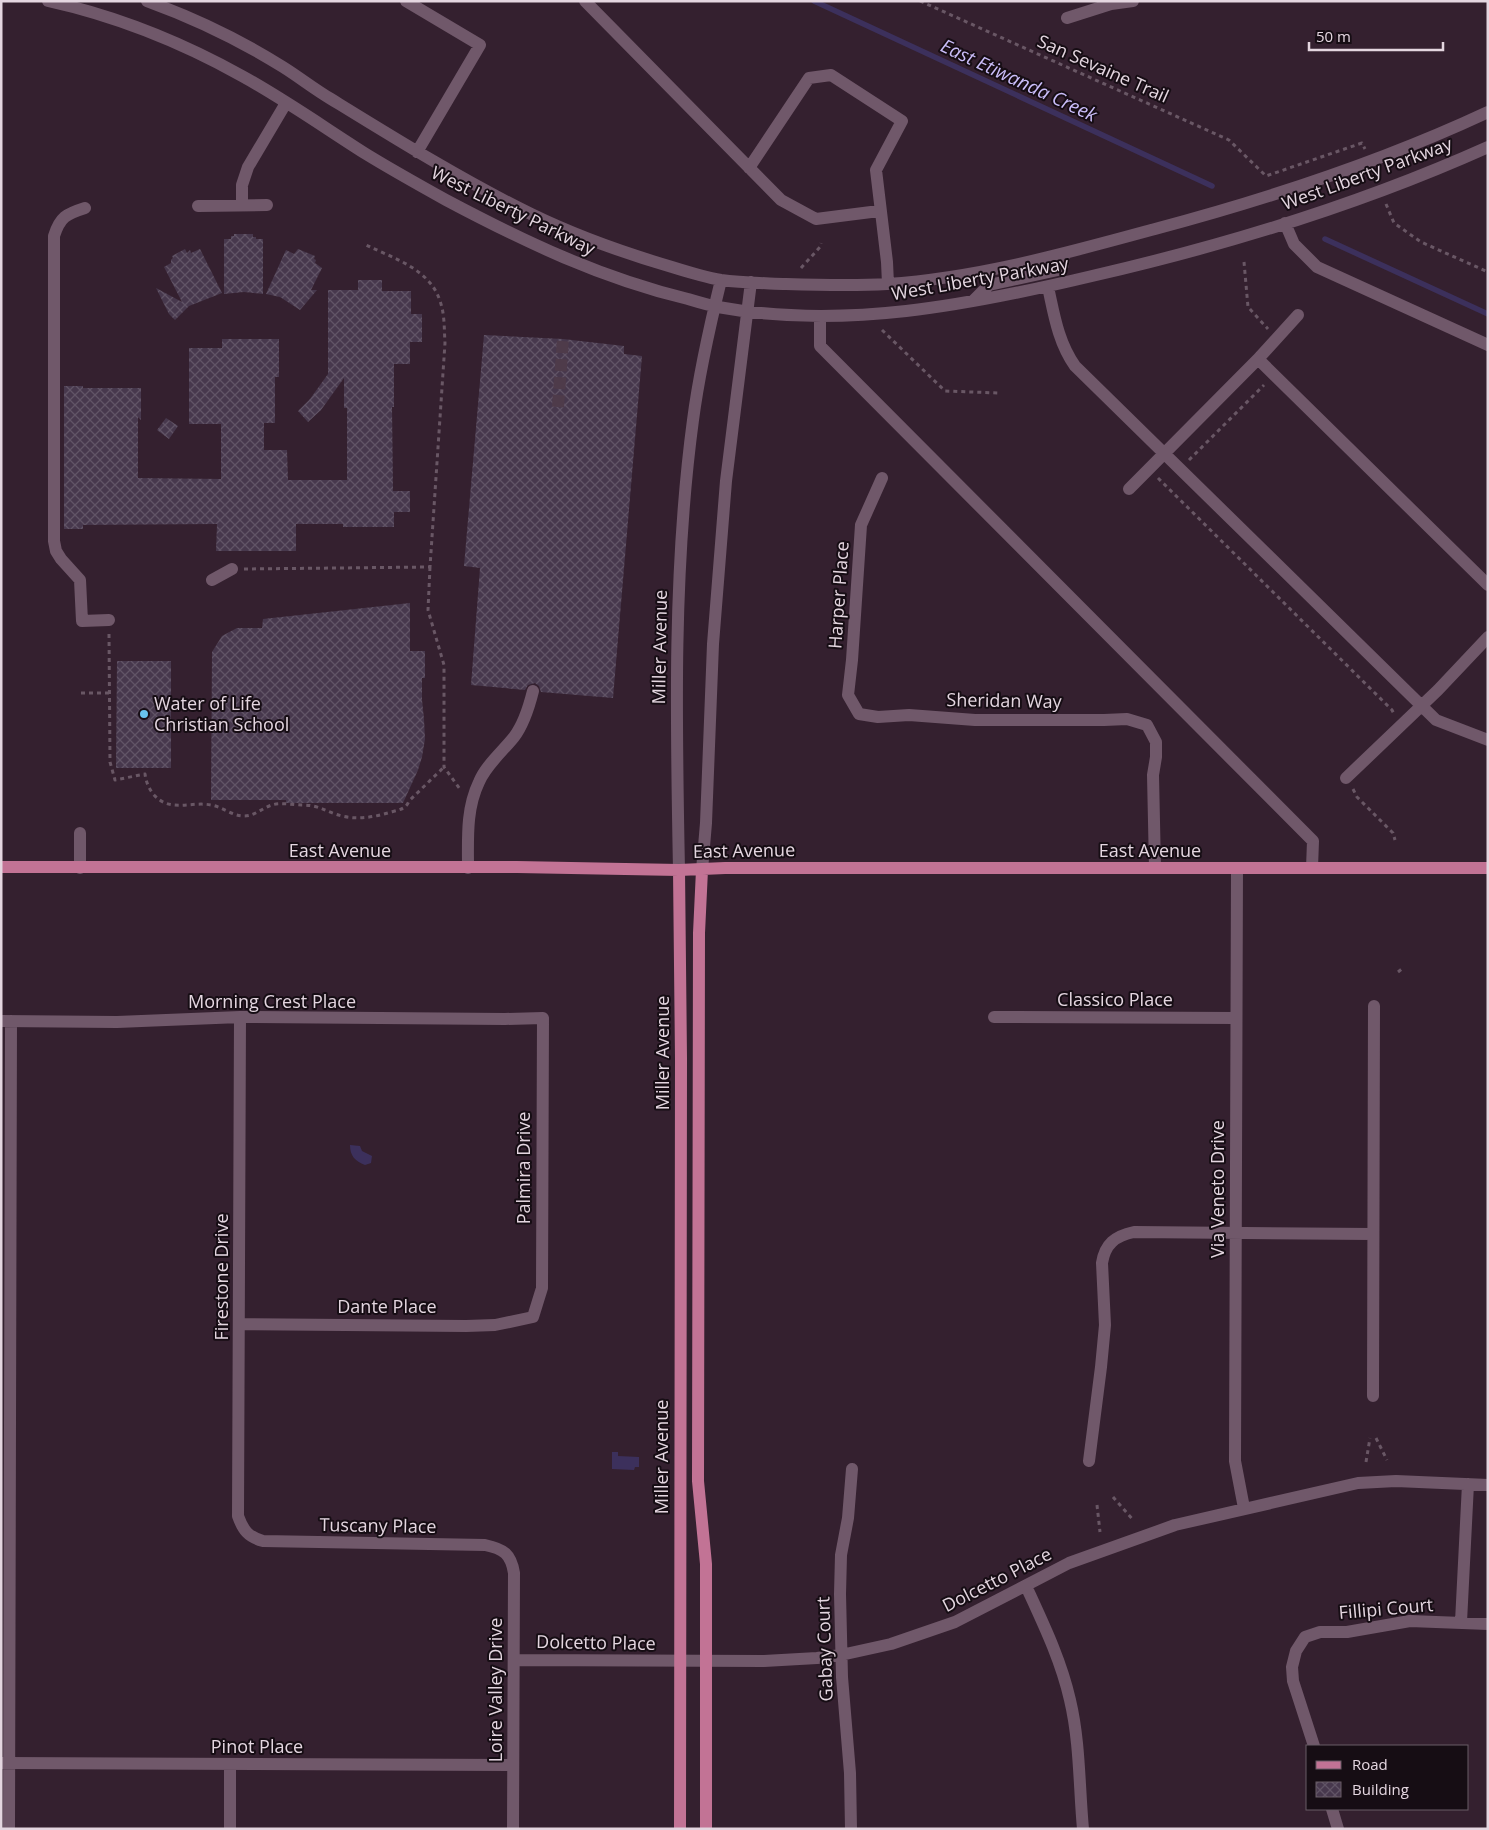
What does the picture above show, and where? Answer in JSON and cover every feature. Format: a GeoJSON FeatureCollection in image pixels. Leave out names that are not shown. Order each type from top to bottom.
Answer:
{"type":"FeatureCollection","features":[{"type":"Feature","properties":{"kind":"main road","name":"East Avenue"},"geometry":{"type":"LineString","coordinates":[[1,867],[517,867],[679,870],[725,868],[1488,868]]}},
{"type":"Feature","properties":{"kind":"main road","name":"Miller Avenue"},"geometry":{"type":"LineString","coordinates":[[679,870],[681,1058],[680,1829]]}},
{"type":"Feature","properties":{"kind":"main road","name":"Miller Avenue"},"geometry":{"type":"LineString","coordinates":[[702,870],[699,933],[698,1481],[706,1564],[706,1829]]}},
{"type":"Feature","properties":{"kind":"street","name":"West Liberty Parkway"},"geometry":{"type":"LineString","coordinates":[[48,1],[102,15],[162,37],[243,76],[370,157],[545,250],[586,268],[633,285],[715,307],[748,311],[820,316],[899,312],[974,301],[1048,287],[1206,248],[1285,223],[1420,176],[1488,147]]}},
{"type":"Feature","properties":{"kind":"street","name":"West Liberty Parkway"},"geometry":{"type":"LineString","coordinates":[[147,1],[227,35],[417,152],[531,214],[601,244],[652,261],[721,280],[801,285],[888,284],[983,271],[1064,254],[1209,215],[1291,189],[1370,162],[1442,134],[1488,112]]}},
{"type":"Feature","properties":{"kind":"street"},"geometry":{"type":"LineString","coordinates":[[406,1],[480,44],[417,152]]}},
{"type":"Feature","properties":{"kind":"street"},"geometry":{"type":"LineString","coordinates":[[585,1],[781,200],[816,219],[880,211]]}},
{"type":"Feature","properties":{"kind":"street"},"geometry":{"type":"LineString","coordinates":[[1067,18],[1111,4],[1133,1]]}},
{"type":"Feature","properties":{"kind":"street"},"geometry":{"type":"LineString","coordinates":[[749,168],[809,78],[831,75],[902,121],[876,170],[888,284]]}},
{"type":"Feature","properties":{"kind":"street"},"geometry":{"type":"LineString","coordinates":[[242,205],[242,185],[248,168],[286,103]]}},
{"type":"Feature","properties":{"kind":"street"},"geometry":{"type":"LineString","coordinates":[[198,206],[267,204]]}},
{"type":"Feature","properties":{"kind":"street"},"geometry":{"type":"LineString","coordinates":[[85,208],[70,212],[59,222],[54,236],[54,541],[56,551],[61,559],[80,580],[82,621],[109,620]]}},
{"type":"Feature","properties":{"kind":"street"},"geometry":{"type":"LineString","coordinates":[[1285,223],[1294,244],[1317,267],[1488,345]]}},
{"type":"Feature","properties":{"kind":"street"},"geometry":{"type":"LineString","coordinates":[[974,301],[989,285],[1058,270],[1063,265],[1064,254]]}},
{"type":"Feature","properties":{"kind":"street","name":"Miller Avenue"},"geometry":{"type":"LineString","coordinates":[[679,870],[676,710],[682,534],[693,420],[721,280]]}},
{"type":"Feature","properties":{"kind":"street","name":"Miller Avenue"},"geometry":{"type":"LineString","coordinates":[[702,870],[706,823],[713,644],[726,481],[751,282]]}},
{"type":"Feature","properties":{"kind":"street"},"geometry":{"type":"LineString","coordinates":[[1048,287],[1065,352],[1075,366],[1436,720],[1488,740]]}},
{"type":"Feature","properties":{"kind":"street"},"geometry":{"type":"LineString","coordinates":[[1129,489],[1258,359],[1298,315]]}},
{"type":"Feature","properties":{"kind":"street"},"geometry":{"type":"LineString","coordinates":[[820,316],[820,346],[1313,841],[1312,868]]}},
{"type":"Feature","properties":{"kind":"street"},"geometry":{"type":"LineString","coordinates":[[1258,359],[1488,584]]}},
{"type":"Feature","properties":{"kind":"street","name":"Harper Place"},"geometry":{"type":"LineString","coordinates":[[859,714],[848,695],[861,525],[882,478]]}},
{"type":"Feature","properties":{"kind":"street"},"geometry":{"type":"LineString","coordinates":[[212,580],[232,569]]}},
{"type":"Feature","properties":{"kind":"street"},"geometry":{"type":"LineString","coordinates":[[1346,778],[1421,706],[1488,637]]}},
{"type":"Feature","properties":{"kind":"street"},"geometry":{"type":"LineString","coordinates":[[468,868],[470,803],[480,780],[516,735],[529,709],[533,691]]}},
{"type":"Feature","properties":{"kind":"street","name":"Sheridan Way"},"geometry":{"type":"LineString","coordinates":[[859,714],[878,717],[909,715],[975,720],[1104,720],[1127,718],[1147,725],[1156,742],[1153,775],[1154,868]]}},
{"type":"Feature","properties":{"kind":"street"},"geometry":{"type":"LineString","coordinates":[[80,833],[80,868]]}},
{"type":"Feature","properties":{"kind":"street","name":"Via Veneto Drive"},"geometry":{"type":"LineString","coordinates":[[1237,869],[1235,1461],[1244,1508]]}},
{"type":"Feature","properties":{"kind":"street"},"geometry":{"type":"LineString","coordinates":[[1373,1396],[1374,1006]]}},
{"type":"Feature","properties":{"kind":"street","name":"Morning Crest Place"},"geometry":{"type":"LineString","coordinates":[[6,1021],[126,1021],[240,1017],[543,1018]]}},
{"type":"Feature","properties":{"kind":"street","name":"Firestone Drive"},"geometry":{"type":"LineString","coordinates":[[240,1017],[238,1510],[242,1527],[247,1534]]}},
{"type":"Feature","properties":{"kind":"street","name":"Classico Place"},"geometry":{"type":"LineString","coordinates":[[994,1017],[1236,1018]]}},
{"type":"Feature","properties":{"kind":"street","name":"Palmira Drive"},"geometry":{"type":"LineString","coordinates":[[533,1317],[542,1288],[543,1018]]}},
{"type":"Feature","properties":{"kind":"street"},"geometry":{"type":"LineString","coordinates":[[6,1021],[5,1763],[9,1829]]}},
{"type":"Feature","properties":{"kind":"street"},"geometry":{"type":"LineString","coordinates":[[1089,1461],[1105,1317],[1102,1263],[1103,1254],[1113,1239],[1134,1232],[1373,1234]]}},
{"type":"Feature","properties":{"kind":"street","name":"Dante Place"},"geometry":{"type":"LineString","coordinates":[[239,1324],[466,1326],[495,1325],[533,1317]]}},
{"type":"Feature","properties":{"kind":"street","name":"Gabay Court"},"geometry":{"type":"LineString","coordinates":[[851,1829],[850,1773],[841,1655],[840,1573],[852,1470]]}},
{"type":"Feature","properties":{"kind":"street","name":"Dolcetto Place"},"geometry":{"type":"LineString","coordinates":[[514,1660],[707,1662],[794,1660],[841,1655],[925,1634],[955,1622],[1069,1563],[1175,1525],[1358,1483],[1396,1481],[1488,1485]]}},
{"type":"Feature","properties":{"kind":"street"},"geometry":{"type":"LineString","coordinates":[[1460,1622],[1468,1484]]}},
{"type":"Feature","properties":{"kind":"street","name":"Tuscany Place"},"geometry":{"type":"LineString","coordinates":[[247,1534],[254,1539],[272,1543],[485,1545],[497,1548],[508,1554]]}},
{"type":"Feature","properties":{"kind":"street","name":"Loire Valley Drive"},"geometry":{"type":"LineString","coordinates":[[508,1554],[514,1573],[513,1829]]}},
{"type":"Feature","properties":{"kind":"street"},"geometry":{"type":"LineString","coordinates":[[1026,1586],[1055,1649],[1070,1700],[1075,1728],[1083,1829]]}},
{"type":"Feature","properties":{"kind":"street","name":"Fillipi Court"},"geometry":{"type":"LineString","coordinates":[[1314,1745],[1293,1681],[1292,1667],[1296,1651],[1305,1637],[1320,1632],[1347,1632],[1410,1621],[1488,1624]]}},
{"type":"Feature","properties":{"kind":"street","name":"Pinot Place"},"geometry":{"type":"LineString","coordinates":[[5,1763],[513,1765]]}},
{"type":"Feature","properties":{"kind":"street"},"geometry":{"type":"LineString","coordinates":[[230,1764],[230,1829]]}},
{"type":"Feature","properties":{"kind":"street"},"geometry":{"type":"LineString","coordinates":[[1332,1810],[1338,1829]]}},
{"type":"Feature","properties":{"kind":"path","name":"San Sevaine Trail"},"geometry":{"type":"LineString","coordinates":[[920,1],[1229,140],[1266,176],[1362,143]]}},
{"type":"Feature","properties":{"kind":"path"},"geometry":{"type":"LineString","coordinates":[[1389,210],[1394,223],[1421,242],[1488,272]]}},
{"type":"Feature","properties":{"kind":"path"},"geometry":{"type":"LineString","coordinates":[[801,268],[820,247],[821,243]]}},
{"type":"Feature","properties":{"kind":"path"},"geometry":{"type":"LineString","coordinates":[[366,245],[422,274],[440,300],[444,317],[445,343],[428,610],[444,665],[444,767],[470,803]]}},
{"type":"Feature","properties":{"kind":"path"},"geometry":{"type":"LineString","coordinates":[[882,330],[946,391],[998,393]]}},
{"type":"Feature","properties":{"kind":"path"},"geometry":{"type":"LineString","coordinates":[[1149,469],[1392,710],[1399,727]]}},
{"type":"Feature","properties":{"kind":"path"},"geometry":{"type":"LineString","coordinates":[[232,569],[430,567]]}},
{"type":"Feature","properties":{"kind":"path"},"geometry":{"type":"LineString","coordinates":[[109,620],[110,762],[115,780],[145,774],[149,789],[161,802],[169,805],[208,804],[239,816],[259,812],[272,805],[315,805],[341,816],[369,818],[406,807],[409,801],[444,767]]}},
{"type":"Feature","properties":{"kind":"path"},"geometry":{"type":"LineString","coordinates":[[81,693],[109,693]]}},
{"type":"Feature","properties":{"kind":"path"},"geometry":{"type":"LineString","coordinates":[[1346,778],[1357,797],[1393,833],[1394,840]]}},
{"type":"Feature","properties":{"kind":"path"},"geometry":{"type":"LineString","coordinates":[[1398,972],[1403,968]]}},
{"type":"Feature","properties":{"kind":"path"},"geometry":{"type":"LineString","coordinates":[[1366,1462],[1370,1438]]}},
{"type":"Feature","properties":{"kind":"path"},"geometry":{"type":"LineString","coordinates":[[1376,1438],[1387,1460]]}},
{"type":"Feature","properties":{"kind":"path"},"geometry":{"type":"LineString","coordinates":[[1113,1497],[1134,1521]]}},
{"type":"Feature","properties":{"kind":"path"},"geometry":{"type":"LineString","coordinates":[[1097,1505],[1100,1532]]}},
{"type":"Feature","properties":{"kind":"shaded area"},"geometry":{"type":"Polygon","coordinates":[[[350,1145],[360,1146],[362,1151],[372,1156],[371,1163],[365,1165],[358,1162],[352,1155],[350,1145]]]}},
{"type":"Feature","properties":{"kind":"shaded area"},"geometry":{"type":"Polygon","coordinates":[[[612,1452],[618,1452],[618,1456],[639,1457],[639,1467],[635,1467],[634,1470],[612,1469],[612,1452]]]}},
{"type":"Feature","properties":{"kind":"building"},"geometry":{"type":"Polygon","coordinates":[[[234,234],[253,234],[253,237],[256,237],[256,239],[263,239],[263,294],[244,292],[224,294],[224,239],[231,239],[231,236],[234,236],[234,234]]]}},
{"type":"Feature","properties":{"kind":"building"},"geometry":{"type":"Polygon","coordinates":[[[185,249],[187,253],[190,250],[191,253],[200,249],[222,293],[189,306],[175,320],[169,314],[156,288],[182,302],[164,267],[171,263],[172,256],[185,249]]]}},
{"type":"Feature","properties":{"kind":"building"},"geometry":{"type":"Polygon","coordinates":[[[298,249],[315,256],[315,263],[322,268],[311,290],[317,290],[300,310],[280,297],[266,294],[286,250],[294,254],[298,249]]]}},
{"type":"Feature","properties":{"kind":"building"},"geometry":{"type":"Polygon","coordinates":[[[358,280],[382,280],[382,291],[411,291],[411,314],[422,314],[422,342],[410,342],[410,364],[394,364],[394,407],[392,407],[393,491],[410,491],[410,512],[394,512],[394,527],[343,527],[343,524],[296,524],[296,551],[216,551],[217,524],[83,525],[83,529],[64,529],[64,386],[83,386],[83,388],[141,388],[141,420],[138,417],[138,478],[221,479],[221,424],[189,424],[189,348],[222,348],[222,339],[279,339],[279,377],[275,377],[275,423],[264,423],[264,450],[287,450],[288,480],[347,480],[347,408],[344,408],[344,378],[321,410],[308,422],[298,411],[310,399],[328,374],[328,290],[358,290],[358,280]]]}},
{"type":"Feature","properties":{"kind":"building"},"geometry":{"type":"Polygon","coordinates":[[[484,335],[563,339],[624,346],[624,354],[642,356],[613,698],[541,692],[539,686],[535,683],[528,685],[525,690],[471,685],[480,568],[464,566],[484,335]]]}},
{"type":"Feature","properties":{"kind":"building"},"geometry":{"type":"Polygon","coordinates":[[[166,418],[178,426],[169,439],[157,430],[166,418]]]}},
{"type":"Feature","properties":{"kind":"building"},"geometry":{"type":"Polygon","coordinates":[[[410,603],[410,651],[425,651],[425,678],[422,678],[422,700],[425,739],[418,770],[403,803],[286,803],[286,800],[211,800],[212,652],[222,636],[237,628],[262,628],[263,619],[410,603]]]}},
{"type":"Feature","properties":{"kind":"building","name":"Water of Life Christian School"},"geometry":{"type":"Polygon","coordinates":[[[117,661],[171,661],[171,768],[116,768],[117,661]]]}},
{"type":"Feature","properties":{"kind":"waterway","name":"East Etiwanda Creek"},"geometry":{"type":"LineString","coordinates":[[814,1],[1212,186]]}},
{"type":"Feature","properties":{"kind":"waterway","name":"East Etiwanda Creek"},"geometry":{"type":"LineString","coordinates":[[1325,239],[1488,314]]}},
{"type":"Feature","properties":{"kind":"tunnel"},"geometry":{"type":"LineString","coordinates":[[558,407],[563,339]]}},
{"type":"Feature","properties":{"kind":"place","name":"Water of Life Christian School"},"geometry":{"type":"Point","coordinates":[144,714]}}]}
